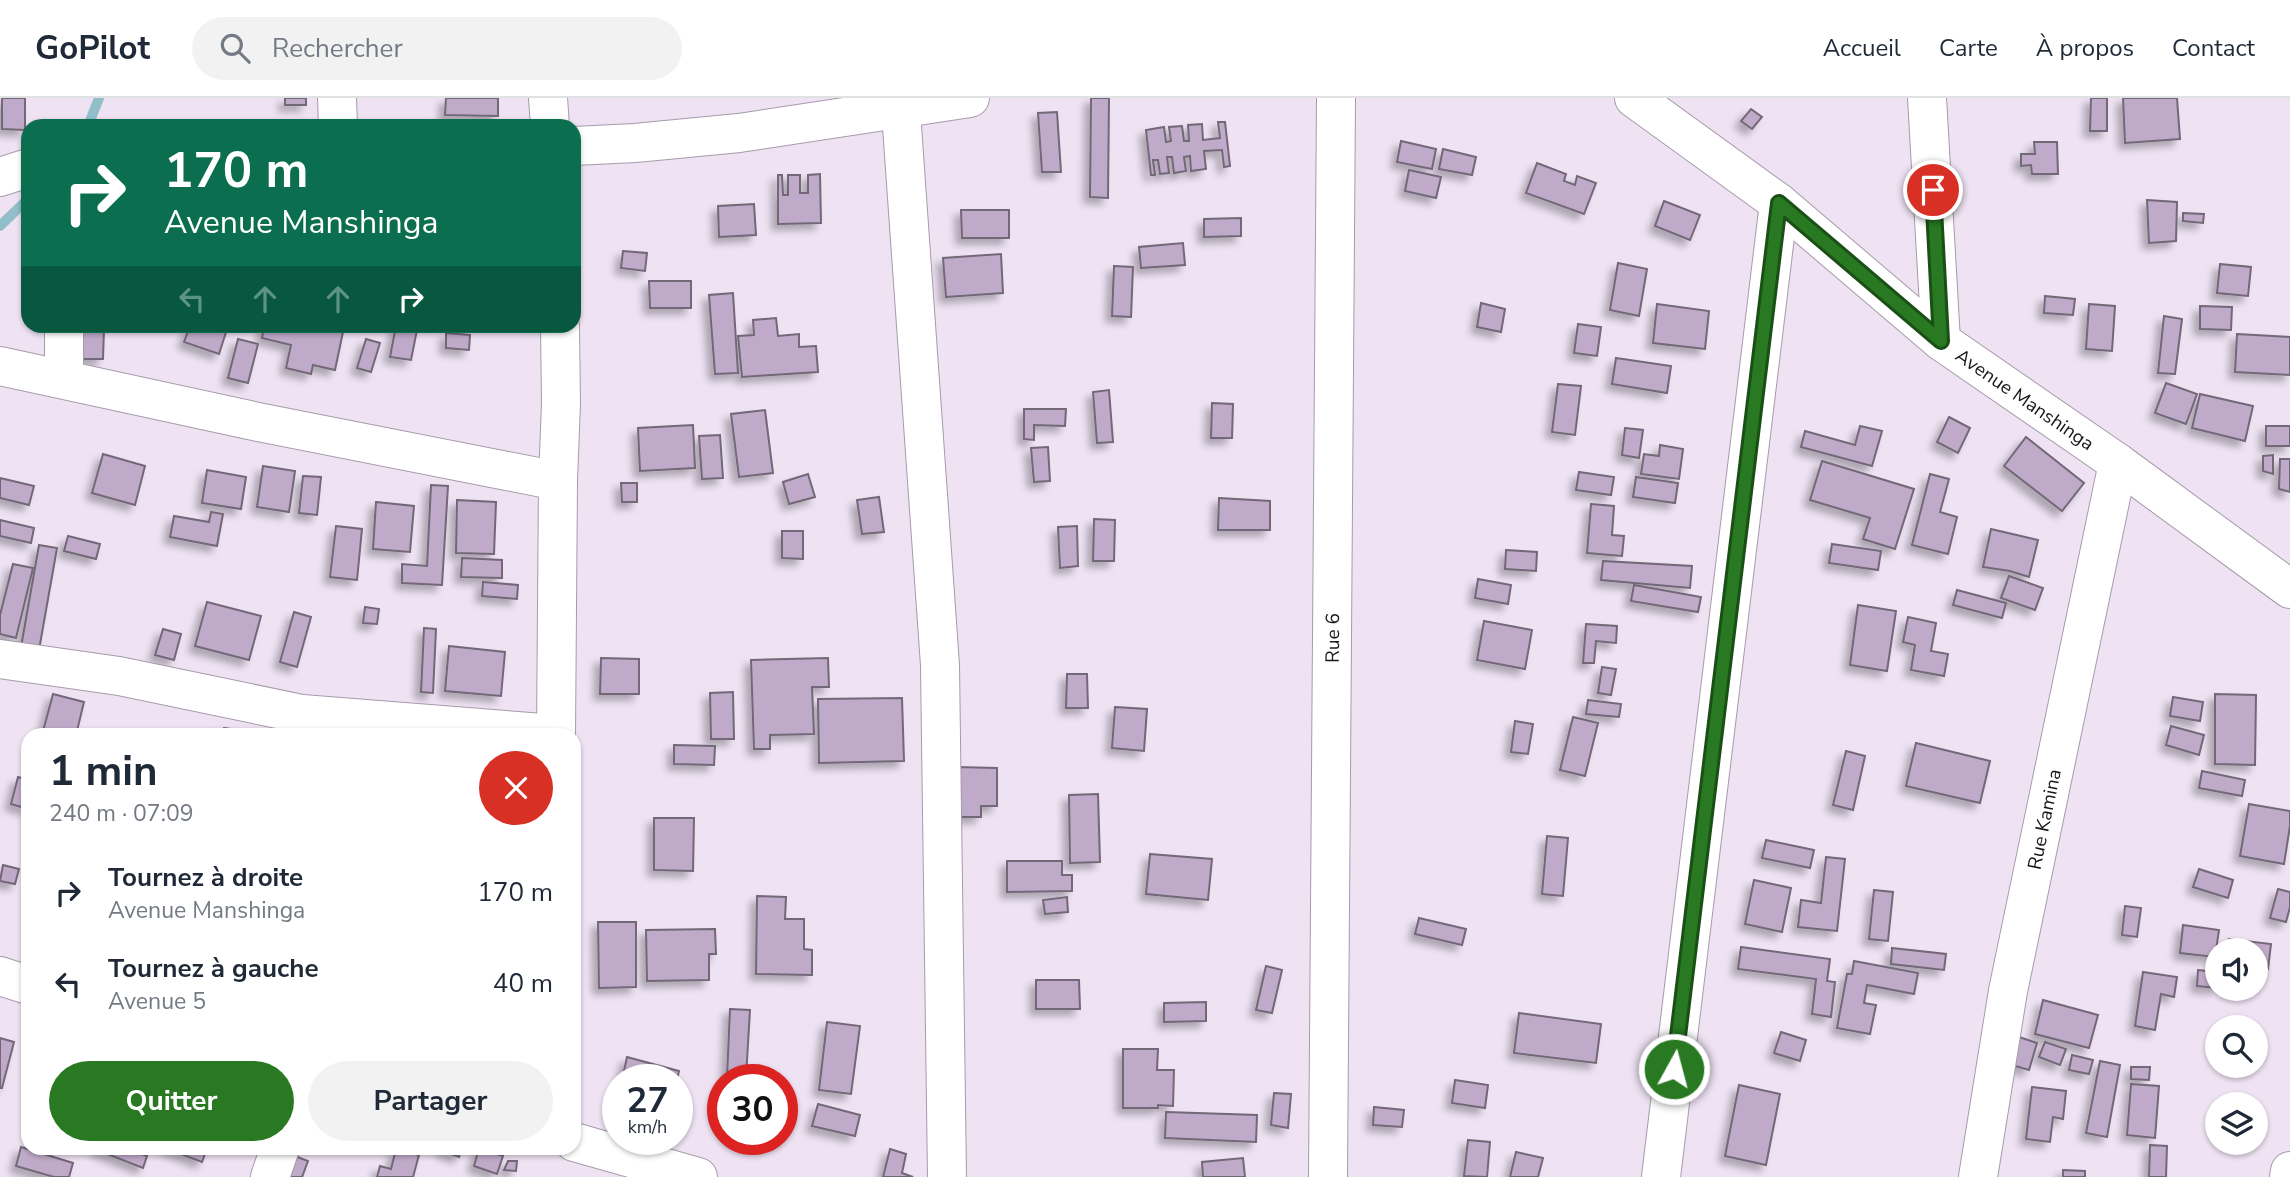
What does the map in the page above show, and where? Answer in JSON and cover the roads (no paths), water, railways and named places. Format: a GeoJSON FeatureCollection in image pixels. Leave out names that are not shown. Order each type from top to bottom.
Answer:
{"type":"FeatureCollection","features":[{"type":"Feature","properties":{"kind":"street"},"geometry":{"type":"LineString","coordinates":[[337,98],[338,119]]}},
{"type":"Feature","properties":{"kind":"street"},"geometry":{"type":"LineString","coordinates":[[548,98],[550,119]]}},
{"type":"Feature","properties":{"kind":"street"},"geometry":{"type":"LineString","coordinates":[[581,146],[635,144],[739,133],[900,102],[970,98]]}},
{"type":"Feature","properties":{"kind":"street","name":"Rue 6"},"geometry":{"type":"LineString","coordinates":[[1328,1177],[1336,98]]}},
{"type":"Feature","properties":{"kind":"street","name":"Avenue Manshinga"},"geometry":{"type":"LineString","coordinates":[[1634,98],[1779,203],[1941,341],[2118,463],[2290,589]]}},
{"type":"Feature","properties":{"kind":"street"},"geometry":{"type":"LineString","coordinates":[[1927,98],[1941,341]]}},
{"type":"Feature","properties":{"kind":"street"},"geometry":{"type":"LineString","coordinates":[[900,102],[940,666],[947,1177]]}},
{"type":"Feature","properties":{"kind":"street"},"geometry":{"type":"LineString","coordinates":[[0,177],[21,171]]}},
{"type":"Feature","properties":{"kind":"street"},"geometry":{"type":"LineString","coordinates":[[1661,1177],[1779,203]]}},
{"type":"Feature","properties":{"kind":"street"},"geometry":{"type":"LineString","coordinates":[[64,333],[64,379]]}},
{"type":"Feature","properties":{"kind":"street"},"geometry":{"type":"LineString","coordinates":[[556,728],[560,333]]}},
{"type":"Feature","properties":{"kind":"street"},"geometry":{"type":"LineString","coordinates":[[0,366],[258,422],[558,481]]}},
{"type":"Feature","properties":{"kind":"street","name":"Rue Kamina"},"geometry":{"type":"LineString","coordinates":[[1978,1177],[2008,991],[2118,463]]}},
{"type":"Feature","properties":{"kind":"street"},"geometry":{"type":"LineString","coordinates":[[0,659],[119,676],[302,714],[480,728]]}},
{"type":"Feature","properties":{"kind":"street"},"geometry":{"type":"LineString","coordinates":[[0,976],[21,983]]}},
{"type":"Feature","properties":{"kind":"street"},"geometry":{"type":"LineString","coordinates":[[581,1144],[698,1177]]}},
{"type":"Feature","properties":{"kind":"street"},"geometry":{"type":"LineString","coordinates":[[270,1177],[278,1155]]}},
{"type":"Feature","properties":{"kind":"street"},"geometry":{"type":"LineString","coordinates":[[2289,1177],[2290,1171]]}},
{"type":"Feature","properties":{"kind":"waterway"},"geometry":{"type":"LineString","coordinates":[[91,119],[99,98]]}},
{"type":"Feature","properties":{"kind":"waterway"},"geometry":{"type":"LineString","coordinates":[[0,226],[21,206]]}}]}
